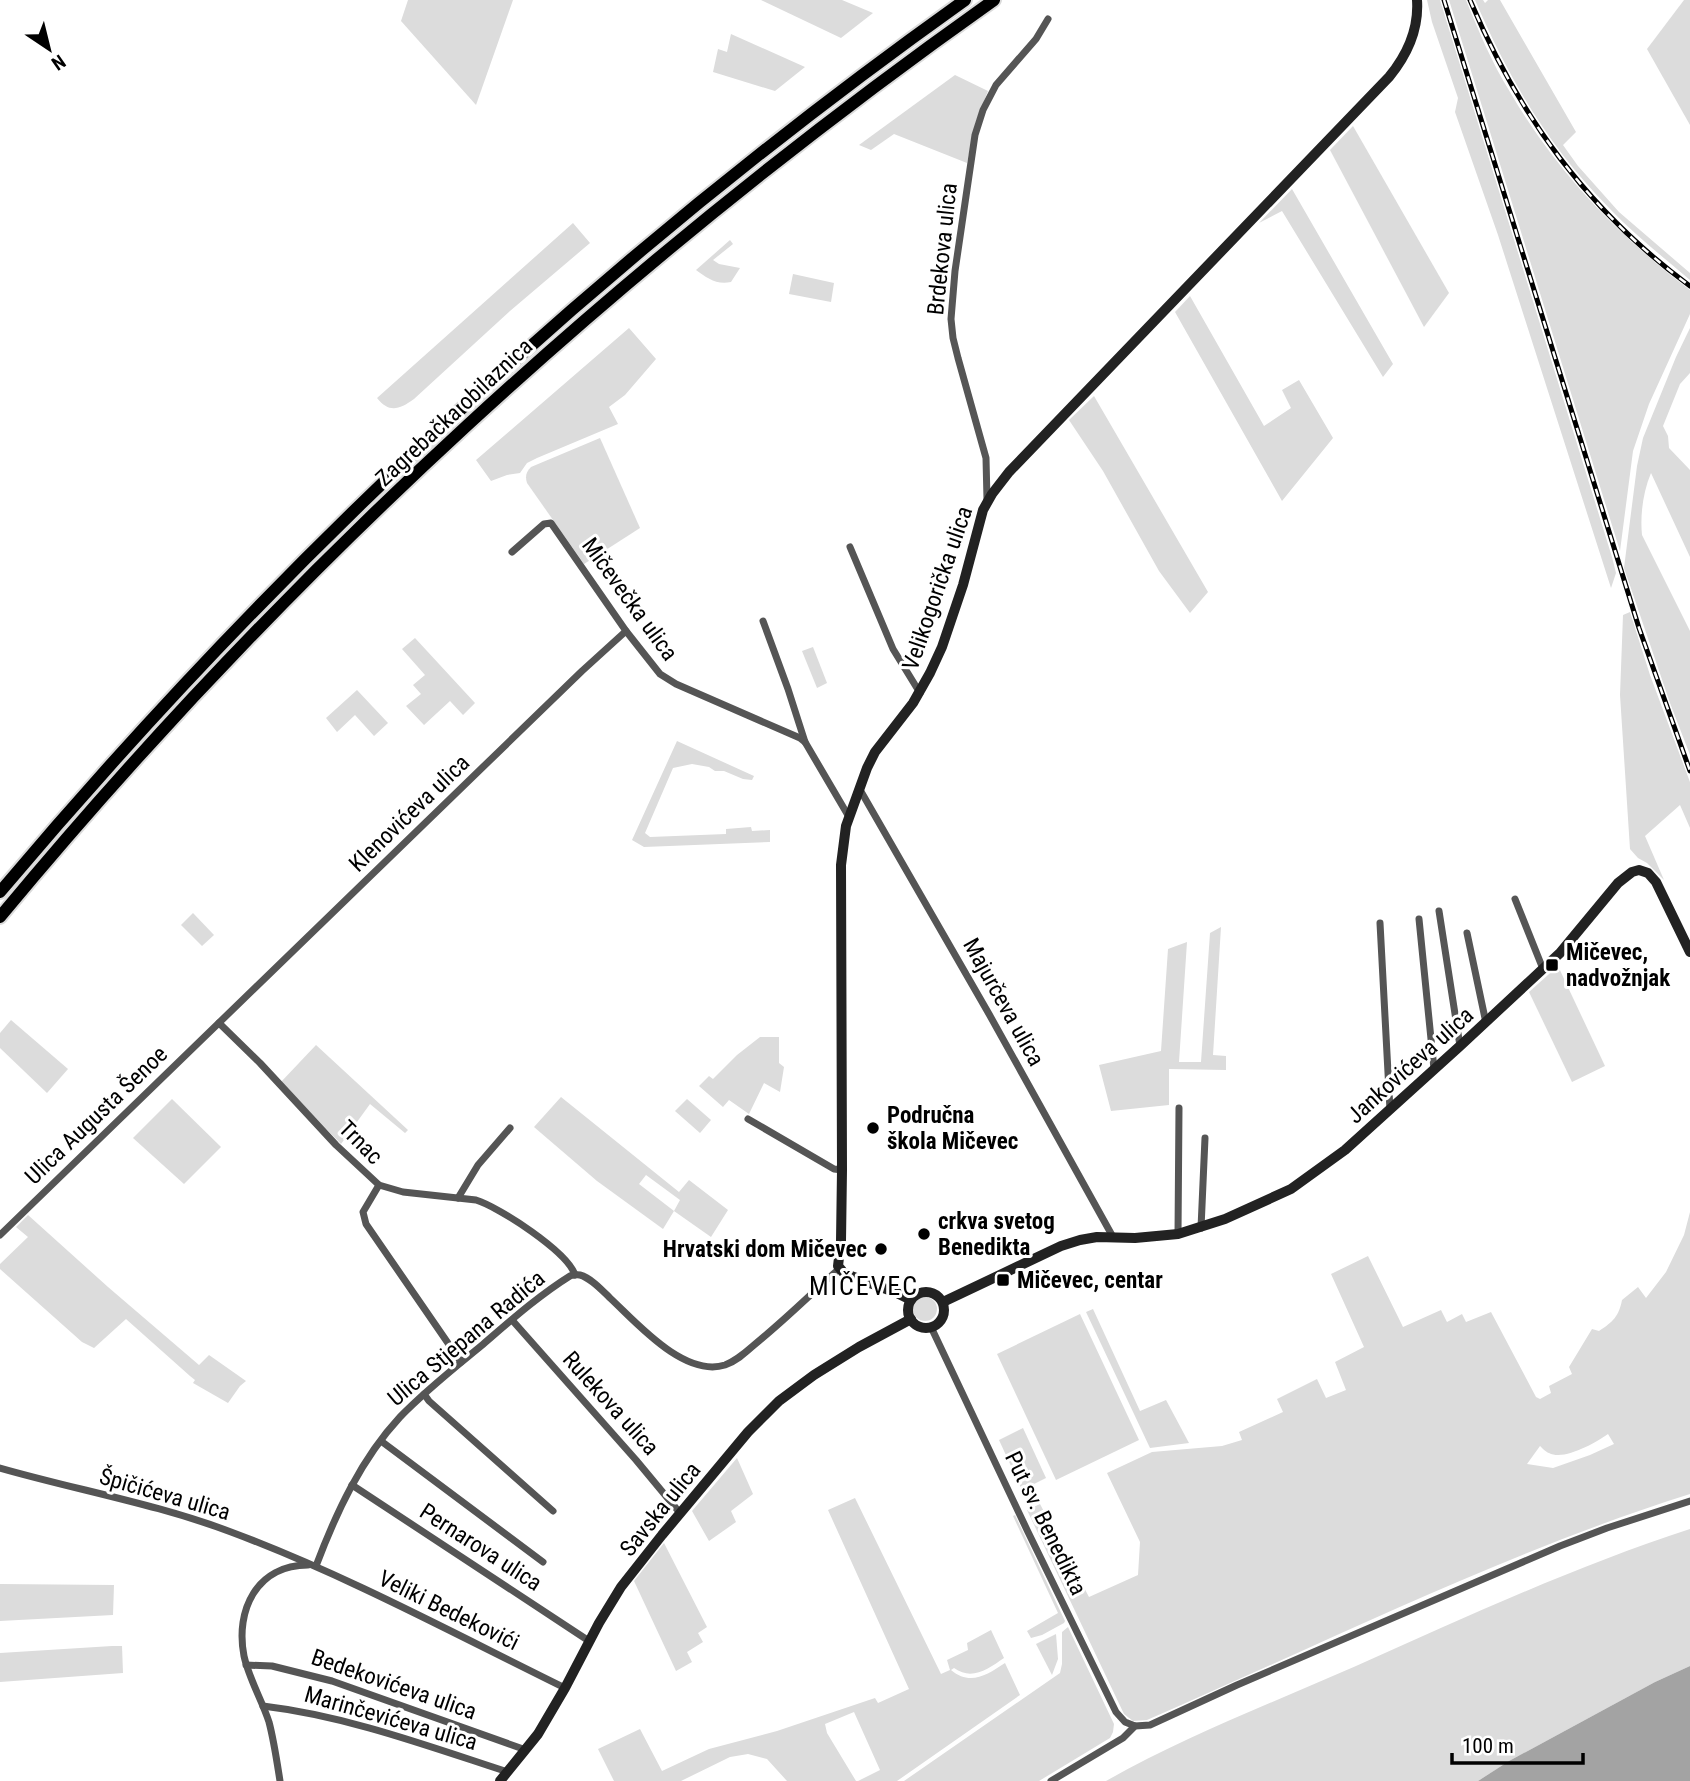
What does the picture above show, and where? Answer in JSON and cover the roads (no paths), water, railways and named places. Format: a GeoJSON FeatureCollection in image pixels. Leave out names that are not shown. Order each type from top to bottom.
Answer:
{"type":"FeatureCollection","features":[{"type":"Feature","properties":{"kind":"highway","name":"Zagrebačka obilaznica"},"geometry":{"type":"LineString","coordinates":[[0,892],[167,702],[406,460],[566,315],[710,195],[965,0]]}},
{"type":"Feature","properties":{"kind":"highway","name":"Zagrebačka obilaznica"},"geometry":{"type":"LineString","coordinates":[[0,917],[82,821],[239,649],[389,499],[517,380],[772,166],[994,0]]}},
{"type":"Feature","properties":{"kind":"street","name":"Velikogorička ulica"},"geometry":{"type":"LineString","coordinates":[[840,1268],[841,865],[846,826],[875,752],[920,693],[937,660],[963,585],[987,502],[1018,463],[1399,64],[1414,30],[1417,0]]}},
{"type":"Feature","properties":{"kind":"street","name":"Brdekova ulica"},"geometry":{"type":"LineString","coordinates":[[987,502],[986,458],[953,338],[951,319],[955,271],[975,135],[983,110],[996,85],[1035,39],[1048,19]]}},
{"type":"Feature","properties":{"kind":"street","name":"Mičevečka ulica"},"geometry":{"type":"LineString","coordinates":[[512,552],[544,524],[551,523],[626,631],[660,674],[667,680],[805,742]]}},
{"type":"Feature","properties":{"kind":"street"},"geometry":{"type":"LineString","coordinates":[[850,547],[893,649],[920,693]]}},
{"type":"Feature","properties":{"kind":"street"},"geometry":{"type":"LineString","coordinates":[[764,621],[805,742],[849,817]]}},
{"type":"Feature","properties":{"kind":"street","name":"Klenovićeva ulica"},"geometry":{"type":"LineString","coordinates":[[219,1023],[626,631]]}},
{"type":"Feature","properties":{"kind":"street","name":"Majurčeva ulica"},"geometry":{"type":"LineString","coordinates":[[859,788],[937,921],[1114,1237]]}},
{"type":"Feature","properties":{"kind":"street","name":"Jankovićeva ulica"},"geometry":{"type":"LineString","coordinates":[[943,1302],[1061,1246],[1080,1240],[1178,1234],[1201,1228],[1291,1189],[1345,1150],[1486,1023],[1543,969],[1581,929],[1618,883],[1632,872],[1643,870],[1656,882],[1690,952]]}},
{"type":"Feature","properties":{"kind":"street"},"geometry":{"type":"LineString","coordinates":[[1515,899],[1543,969]]}},
{"type":"Feature","properties":{"kind":"street"},"geometry":{"type":"LineString","coordinates":[[1439,911],[1460,1046]]}},
{"type":"Feature","properties":{"kind":"street"},"geometry":{"type":"LineString","coordinates":[[1419,919],[1434,1069]]}},
{"type":"Feature","properties":{"kind":"street"},"geometry":{"type":"LineString","coordinates":[[1380,923],[1390,1110]]}},
{"type":"Feature","properties":{"kind":"street"},"geometry":{"type":"LineString","coordinates":[[1467,933],[1486,1023]]}},
{"type":"Feature","properties":{"kind":"street","name":"Trnac"},"geometry":{"type":"LineString","coordinates":[[219,1023],[379,1185],[403,1192],[486,1203],[547,1243],[569,1262],[575,1275]]}},
{"type":"Feature","properties":{"kind":"street","name":"Ulica Augusta Šenoe"},"geometry":{"type":"LineString","coordinates":[[0,1235],[219,1023]]}},
{"type":"Feature","properties":{"kind":"street"},"geometry":{"type":"LineString","coordinates":[[1178,1234],[1179,1108]]}},
{"type":"Feature","properties":{"kind":"street"},"geometry":{"type":"LineString","coordinates":[[748,1119],[834,1169],[842,1170]]}},
{"type":"Feature","properties":{"kind":"street"},"geometry":{"type":"LineString","coordinates":[[458,1198],[478,1165],[510,1128]]}},
{"type":"Feature","properties":{"kind":"street"},"geometry":{"type":"LineString","coordinates":[[1201,1228],[1205,1138]]}},
{"type":"Feature","properties":{"kind":"street"},"geometry":{"type":"LineString","coordinates":[[379,1185],[363,1212],[366,1224],[461,1362]]}},
{"type":"Feature","properties":{"kind":"street"},"geometry":{"type":"LineString","coordinates":[[840,1268],[851,1276],[911,1300]]}},
{"type":"Feature","properties":{"kind":"street","name":"Ulica Stjepana Radića"},"geometry":{"type":"LineString","coordinates":[[316,1566],[352,1485],[398,1420],[461,1362],[565,1280],[575,1275],[583,1276],[670,1351],[692,1362],[714,1367],[724,1366],[742,1356],[840,1268]]}},
{"type":"Feature","properties":{"kind":"street"},"geometry":{"type":"LineString","coordinates":[[919,1293],[937,1295],[943,1302],[945,1309],[939,1323],[923,1328],[911,1319],[908,1309],[911,1300],[919,1293]]}},
{"type":"Feature","properties":{"kind":"street","name":"Savska ulica"},"geometry":{"type":"LineString","coordinates":[[500,1781],[538,1734],[621,1587],[748,1432],[779,1401],[836,1360],[911,1319]]}},
{"type":"Feature","properties":{"kind":"street","name":"Rulekova ulica"},"geometry":{"type":"LineString","coordinates":[[512,1320],[680,1513]]}},
{"type":"Feature","properties":{"kind":"street","name":"Put sv. Benedikta"},"geometry":{"type":"LineString","coordinates":[[931,1327],[1116,1712],[1125,1722],[1135,1726]]}},
{"type":"Feature","properties":{"kind":"street"},"geometry":{"type":"LineString","coordinates":[[424,1394],[553,1511]]}},
{"type":"Feature","properties":{"kind":"street"},"geometry":{"type":"LineString","coordinates":[[381,1441],[543,1562]]}},
{"type":"Feature","properties":{"kind":"street","name":"Špičićeva ulica"},"geometry":{"type":"LineString","coordinates":[[0,1468],[196,1520],[316,1566]]}},
{"type":"Feature","properties":{"kind":"street","name":"Pernarova ulica"},"geometry":{"type":"LineString","coordinates":[[352,1485],[589,1641]]}},
{"type":"Feature","properties":{"kind":"street"},"geometry":{"type":"LineString","coordinates":[[1051,1781],[1123,1738],[1135,1726],[1150,1725],[1560,1546],[1690,1501]]}},
{"type":"Feature","properties":{"kind":"street"},"geometry":{"type":"LineString","coordinates":[[280,1781],[269,1724],[246,1665],[244,1623],[250,1598],[264,1580],[280,1570],[296,1566],[316,1566]]}},
{"type":"Feature","properties":{"kind":"street","name":"Veliki Bedekovići"},"geometry":{"type":"LineString","coordinates":[[316,1566],[565,1688]]}},
{"type":"Feature","properties":{"kind":"street","name":"Bedekovićeva ulica"},"geometry":{"type":"LineString","coordinates":[[246,1665],[272,1665],[332,1681],[526,1749]]}},
{"type":"Feature","properties":{"kind":"street","name":"Marinčevićeva ulica"},"geometry":{"type":"LineString","coordinates":[[262,1706],[298,1711],[358,1726],[508,1772]]}},
{"type":"Feature","properties":{"kind":"railway"},"geometry":{"type":"LineString","coordinates":[[1444,0],[1639,628],[1690,771]]}},
{"type":"Feature","properties":{"kind":"railway"},"geometry":{"type":"LineString","coordinates":[[1470,0],[1511,83],[1560,158],[1619,226],[1690,286]]}},
{"type":"Feature","properties":{"kind":"place","name":"Mičevec, nadvožnjak"},"geometry":{"type":"Point","coordinates":[1552,965]}},
{"type":"Feature","properties":{"kind":"place","name":"Područna škola Mičevec"},"geometry":{"type":"Point","coordinates":[873,1128]}},
{"type":"Feature","properties":{"kind":"place","name":"crkva svetog Benedikta"},"geometry":{"type":"Point","coordinates":[924,1234]}},
{"type":"Feature","properties":{"kind":"place","name":"Hrvatski dom Mičevec"},"geometry":{"type":"Point","coordinates":[881,1249]}},
{"type":"Feature","properties":{"kind":"place","name":"Mičevec, centar"},"geometry":{"type":"Point","coordinates":[1003,1280]}},
{"type":"Feature","properties":{"kind":"district","name":"MIČEVEC"},"geometry":{"type":"Point","coordinates":[864,1286]}}]}
